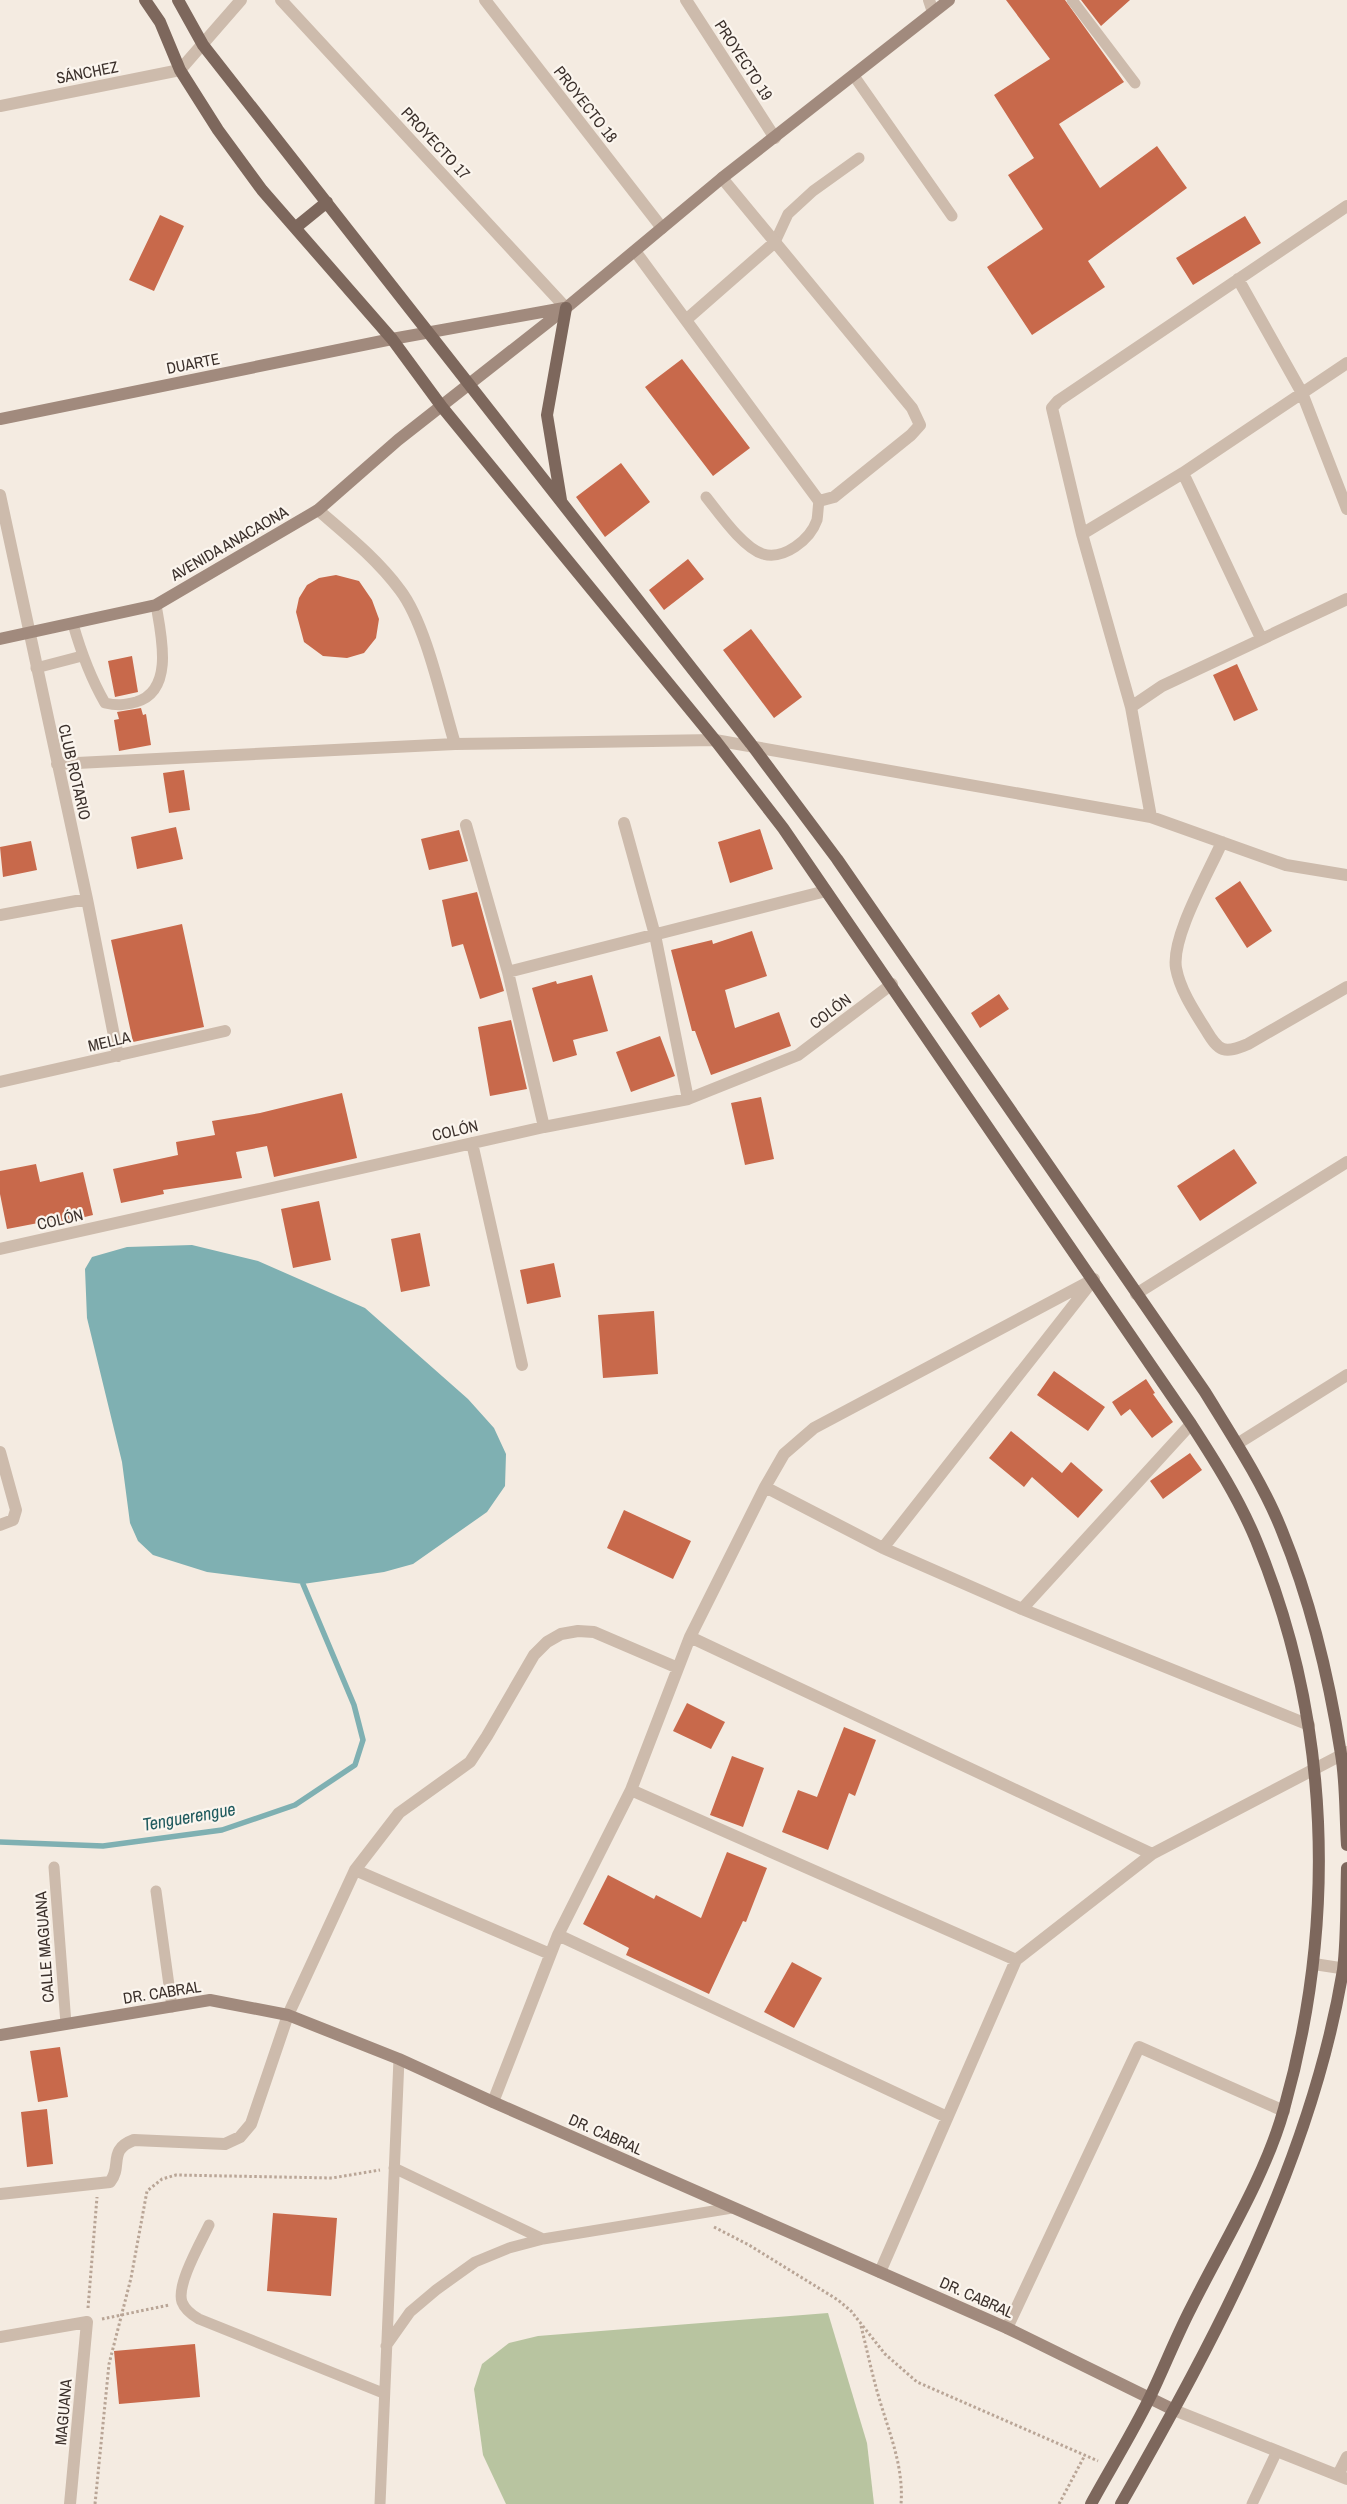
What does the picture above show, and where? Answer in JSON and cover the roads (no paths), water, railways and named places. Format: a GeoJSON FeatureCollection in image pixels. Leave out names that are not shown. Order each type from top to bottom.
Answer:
{"type":"FeatureCollection","features":[{"type":"Feature","properties":{"kind":"main road"},"geometry":{"type":"LineString","coordinates":[[145,0],[160,22],[180,70],[223,138],[262,190],[392,339],[442,407],[716,740],[782,828],[892,984],[1191,1424],[1223,1475],[1255,1537],[1276,1592],[1297,1663],[1315,1769],[1320,1894],[1314,1964],[1299,2044],[1284,2111],[1232,2232],[1190,2308],[1149,2399],[1091,2504]]}},
{"type":"Feature","properties":{"kind":"main road"},"geometry":{"type":"LineString","coordinates":[[178,0],[203,45],[470,384],[837,859],[1204,1392],[1237,1444],[1282,1530],[1317,1636],[1344,1754],[1347,1845]]}},
{"type":"Feature","properties":{"kind":"main road","name":"AVENIDA ANACAONA"},"geometry":{"type":"LineString","coordinates":[[0,639],[156,605],[318,510],[398,440],[566,308],[722,178],[854,76],[931,6],[949,0]]}},
{"type":"Feature","properties":{"kind":"main road"},"geometry":{"type":"LineString","coordinates":[[295,228],[326,202]]}},
{"type":"Feature","properties":{"kind":"main road"},"geometry":{"type":"LineString","coordinates":[[562,503],[547,415],[566,308]]}},
{"type":"Feature","properties":{"kind":"main road","name":"DUARTE"},"geometry":{"type":"LineString","coordinates":[[0,419],[392,339],[566,308]]}},
{"type":"Feature","properties":{"kind":"main road"},"geometry":{"type":"LineString","coordinates":[[1121,2504],[1174,2410],[1262,2234],[1305,2124],[1326,2050],[1345,1969],[1347,1868]]}},
{"type":"Feature","properties":{"kind":"main road","name":"DR. CABRAL"},"geometry":{"type":"LineString","coordinates":[[0,2035],[210,2000],[288,2015],[399,2059],[732,2208],[1007,2328],[1174,2410]]}},
{"type":"Feature","properties":{"kind":"street"},"geometry":{"type":"LineString","coordinates":[[180,70],[241,0]]}},
{"type":"Feature","properties":{"kind":"street","name":"PROYECTO 17"},"geometry":{"type":"LineString","coordinates":[[281,0],[566,308]]}},
{"type":"Feature","properties":{"kind":"street","name":"PROYECTO 18"},"geometry":{"type":"LineString","coordinates":[[485,0],[662,228]]}},
{"type":"Feature","properties":{"kind":"street","name":"PROYECTO 19"},"geometry":{"type":"LineString","coordinates":[[686,0],[775,138]]}},
{"type":"Feature","properties":{"kind":"street","name":"SÁNCHEZ"},"geometry":{"type":"LineString","coordinates":[[0,106],[180,70]]}},
{"type":"Feature","properties":{"kind":"street"},"geometry":{"type":"LineString","coordinates":[[635,251],[687,319],[758,420],[819,501],[834,497],[911,436],[920,424],[912,408],[722,178]]}},
{"type":"Feature","properties":{"kind":"street"},"geometry":{"type":"LineString","coordinates":[[1150,818],[1131,707],[1082,534],[1052,408],[1058,401],[1347,206]]}},
{"type":"Feature","properties":{"kind":"street"},"geometry":{"type":"LineString","coordinates":[[687,319],[775,242]]}},
{"type":"Feature","properties":{"kind":"street"},"geometry":{"type":"LineString","coordinates":[[1238,279],[1302,394],[1347,508]]}},
{"type":"Feature","properties":{"kind":"street"},"geometry":{"type":"LineString","coordinates":[[1082,534],[1183,473],[1347,363]]}},
{"type":"Feature","properties":{"kind":"street"},"geometry":{"type":"LineString","coordinates":[[1183,473],[1261,638]]}},
{"type":"Feature","properties":{"kind":"street","name":"CLUB ROTARIO"},"geometry":{"type":"LineString","coordinates":[[0,496],[28,634],[87,899],[118,1056]]}},
{"type":"Feature","properties":{"kind":"street"},"geometry":{"type":"LineString","coordinates":[[318,510],[378,562],[401,591],[419,627],[455,744]]}},
{"type":"Feature","properties":{"kind":"street"},"geometry":{"type":"LineString","coordinates":[[1131,707],[1162,686],[1347,599]]}},
{"type":"Feature","properties":{"kind":"street"},"geometry":{"type":"LineString","coordinates":[[57,764],[455,744],[716,740],[750,744],[1150,818],[1286,865],[1347,875]]}},
{"type":"Feature","properties":{"kind":"street"},"geometry":{"type":"LineString","coordinates":[[624,823],[655,935],[688,1099]]}},
{"type":"Feature","properties":{"kind":"street"},"geometry":{"type":"LineString","coordinates":[[466,825],[508,972],[544,1127]]}},
{"type":"Feature","properties":{"kind":"street"},"geometry":{"type":"LineString","coordinates":[[1222,842],[1177,943],[1176,968],[1188,1001],[1214,1044],[1224,1051],[1234,1051],[1347,987]]}},
{"type":"Feature","properties":{"kind":"street"},"geometry":{"type":"LineString","coordinates":[[508,972],[826,891]]}},
{"type":"Feature","properties":{"kind":"street"},"geometry":{"type":"LineString","coordinates":[[0,915],[87,899]]}},
{"type":"Feature","properties":{"kind":"street","name":"COLÓN"},"geometry":{"type":"LineString","coordinates":[[0,1249],[544,1127],[688,1099],[798,1055],[892,984]]}},
{"type":"Feature","properties":{"kind":"street","name":"MELLA"},"geometry":{"type":"LineString","coordinates":[[0,1082],[224,1031]]}},
{"type":"Feature","properties":{"kind":"street"},"geometry":{"type":"LineString","coordinates":[[472,1143],[522,1365]]}},
{"type":"Feature","properties":{"kind":"street"},"geometry":{"type":"LineString","coordinates":[[1136,1294],[1347,1162]]}},
{"type":"Feature","properties":{"kind":"street"},"geometry":{"type":"LineString","coordinates":[[493,2102],[558,1935],[631,1790],[690,1638],[765,1487],[784,1454],[814,1428],[1094,1279]]}},
{"type":"Feature","properties":{"kind":"street"},"geometry":{"type":"LineString","coordinates":[[883,1548],[1094,1279]]}},
{"type":"Feature","properties":{"kind":"street"},"geometry":{"type":"LineString","coordinates":[[1237,1444],[1347,1375]]}},
{"type":"Feature","properties":{"kind":"street"},"geometry":{"type":"LineString","coordinates":[[1022,1610],[1191,1424]]}},
{"type":"Feature","properties":{"kind":"street"},"geometry":{"type":"LineString","coordinates":[[0,1452],[16,1510],[13,1520],[0,1525]]}},
{"type":"Feature","properties":{"kind":"street"},"geometry":{"type":"LineString","coordinates":[[765,1487],[883,1548],[1022,1610],[1309,1725]]}},
{"type":"Feature","properties":{"kind":"street"},"geometry":{"type":"LineString","coordinates":[[0,2194],[98,2185],[110,2182],[114,2177],[119,2150],[125,2143],[134,2140],[225,2144],[240,2137],[251,2124],[288,2015],[355,1870],[399,1813],[470,1762],[534,1655],[547,1642],[562,1634],[578,1631],[594,1632],[678,1668]]}},
{"type":"Feature","properties":{"kind":"street"},"geometry":{"type":"LineString","coordinates":[[690,1638],[1152,1854]]}},
{"type":"Feature","properties":{"kind":"street"},"geometry":{"type":"LineString","coordinates":[[880,2272],[1016,1960],[1152,1854],[1344,1754]]}},
{"type":"Feature","properties":{"kind":"street"},"geometry":{"type":"LineString","coordinates":[[631,1790],[1016,1960]]}},
{"type":"Feature","properties":{"kind":"street"},"geometry":{"type":"LineString","coordinates":[[355,1870],[550,1954]]}},
{"type":"Feature","properties":{"kind":"street"},"geometry":{"type":"LineString","coordinates":[[558,1935],[947,2117]]}},
{"type":"Feature","properties":{"kind":"street"},"geometry":{"type":"LineString","coordinates":[[1314,1964],[1345,1969]]}},
{"type":"Feature","properties":{"kind":"street"},"geometry":{"type":"LineString","coordinates":[[1007,2328],[1139,2047],[1284,2111]]}},
{"type":"Feature","properties":{"kind":"street","name":"MAGUANA"},"geometry":{"type":"LineString","coordinates":[[0,2336],[88,2322],[70,2504]]}},
{"type":"Feature","properties":{"kind":"street"},"geometry":{"type":"LineString","coordinates":[[1174,2410],[1342,2477],[1347,2457]]}},
{"type":"Feature","properties":{"kind":"lane"},"geometry":{"type":"LineString","coordinates":[[1072,0],[1135,83]]}},
{"type":"Feature","properties":{"kind":"lane"},"geometry":{"type":"LineString","coordinates":[[854,76],[952,216]]}},
{"type":"Feature","properties":{"kind":"lane"},"geometry":{"type":"LineString","coordinates":[[775,242],[788,214],[813,191],[859,158]]}},
{"type":"Feature","properties":{"kind":"lane"},"geometry":{"type":"LineString","coordinates":[[706,497],[740,538],[763,554],[784,553],[801,543],[816,521],[819,501]]}},
{"type":"Feature","properties":{"kind":"lane"},"geometry":{"type":"LineString","coordinates":[[73,624],[82,656],[106,702],[120,706],[145,699],[161,677],[163,650],[156,605]]}},
{"type":"Feature","properties":{"kind":"lane"},"geometry":{"type":"LineString","coordinates":[[36,668],[82,656]]}},
{"type":"Feature","properties":{"kind":"lane","name":"CALLE MAGUANA"},"geometry":{"type":"LineString","coordinates":[[54,1867],[66,2024]]}},
{"type":"Feature","properties":{"kind":"lane"},"geometry":{"type":"LineString","coordinates":[[156,1891],[172,2007]]}},
{"type":"Feature","properties":{"kind":"lane"},"geometry":{"type":"LineString","coordinates":[[380,2504],[383,2393],[399,2059]]}},
{"type":"Feature","properties":{"kind":"lane"},"geometry":{"type":"LineString","coordinates":[[394,2168],[542,2239]]}},
{"type":"Feature","properties":{"kind":"lane"},"geometry":{"type":"LineString","coordinates":[[386,2346],[410,2312],[475,2262],[509,2248],[542,2239],[732,2208]]}},
{"type":"Feature","properties":{"kind":"lane"},"geometry":{"type":"LineString","coordinates":[[209,2224],[181,2288],[182,2303],[188,2312],[199,2319],[383,2393]]}},
{"type":"Feature","properties":{"kind":"lane"},"geometry":{"type":"LineString","coordinates":[[1252,2504],[1277,2451]]}},
{"type":"Feature","properties":{"kind":"water"},"geometry":{"type":"Polygon","coordinates":[[[192,1245],[258,1261],[365,1308],[468,1399],[494,1428],[506,1454],[505,1486],[487,1512],[413,1564],[384,1572],[303,1584],[207,1572],[153,1555],[138,1541],[130,1523],[122,1462],[87,1318],[85,1269],[92,1257],[127,1247],[192,1245]]]}},
{"type":"Feature","properties":{"kind":"waterway","name":"Tenguerengue"},"geometry":{"type":"LineString","coordinates":[[0,1842],[103,1846],[222,1830],[295,1805],[355,1765],[363,1740],[354,1705],[303,1584]]}}]}
